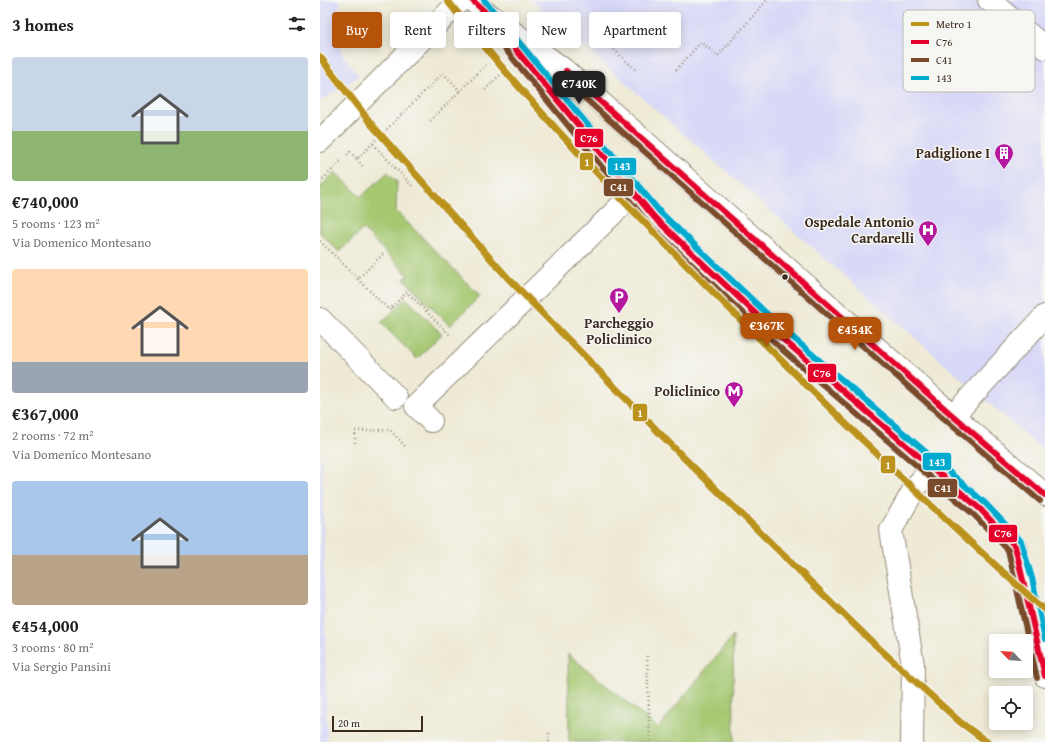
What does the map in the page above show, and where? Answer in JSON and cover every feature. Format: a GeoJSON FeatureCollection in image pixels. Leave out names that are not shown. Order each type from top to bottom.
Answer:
{"type":"FeatureCollection","features":[{"type":"Feature","properties":{"kind":"main road"},"geometry":{"type":"LineString","coordinates":[[320,141],[461,0]]}},
{"type":"Feature","properties":{"kind":"main road"},"geometry":{"type":"LineString","coordinates":[[989,0],[1001,10]]}},
{"type":"Feature","properties":{"kind":"main road"},"geometry":{"type":"LineString","coordinates":[[478,6],[654,217],[778,334],[980,510],[1015,546],[1045,676]]}},
{"type":"Feature","properties":{"kind":"main road"},"geometry":{"type":"LineString","coordinates":[[478,6],[563,69],[953,416],[1045,495]]}},
{"type":"Feature","properties":{"kind":"main road"},"geometry":{"type":"LineString","coordinates":[[1035,39],[1045,48]]}},
{"type":"Feature","properties":{"kind":"main road"},"geometry":{"type":"LineString","coordinates":[[431,421],[416,406],[634,193]]}},
{"type":"Feature","properties":{"kind":"main road"},"geometry":{"type":"LineString","coordinates":[[953,416],[1045,316]]}},
{"type":"Feature","properties":{"kind":"main road"},"geometry":{"type":"LineString","coordinates":[[320,319],[396,397]]}},
{"type":"Feature","properties":{"kind":"main road"},"geometry":{"type":"LineString","coordinates":[[912,742],[913,665],[891,530],[916,486],[932,469]]}},
{"type":"Feature","properties":{"kind":"path"},"geometry":{"type":"LineString","coordinates":[[676,70],[701,42],[718,56],[767,0]]}},
{"type":"Feature","properties":{"kind":"path"},"geometry":{"type":"LineString","coordinates":[[612,48],[637,71]]}},
{"type":"Feature","properties":{"kind":"path"},"geometry":{"type":"LineString","coordinates":[[430,121],[488,63]]}},
{"type":"Feature","properties":{"kind":"path"},"geometry":{"type":"LineString","coordinates":[[356,159],[373,144],[443,73],[460,91]]}},
{"type":"Feature","properties":{"kind":"path"},"geometry":{"type":"LineString","coordinates":[[485,90],[500,75]]}},
{"type":"Feature","properties":{"kind":"path"},"geometry":{"type":"LineString","coordinates":[[373,144],[413,187]]}},
{"type":"Feature","properties":{"kind":"path"},"geometry":{"type":"LineString","coordinates":[[320,182],[350,152],[364,168]]}},
{"type":"Feature","properties":{"kind":"path"},"geometry":{"type":"LineString","coordinates":[[320,241],[389,310],[407,292],[450,335]]}},
{"type":"Feature","properties":{"kind":"path"},"geometry":{"type":"LineString","coordinates":[[358,279],[385,252]]}},
{"type":"Feature","properties":{"kind":"path"},"geometry":{"type":"LineString","coordinates":[[355,443],[356,430],[390,430],[407,448]]}},
{"type":"Feature","properties":{"kind":"path"},"geometry":{"type":"LineString","coordinates":[[647,656],[650,742]]}},
{"type":"Feature","properties":{"kind":"path"},"geometry":{"type":"LineString","coordinates":[[549,733],[549,742]]}},
{"type":"Feature","properties":{"kind":"shaded area"},"geometry":{"type":"Polygon","coordinates":[[[320,0],[341,0],[338,12],[332,12],[332,48],[340,48],[344,57],[359,76],[320,102],[320,0]]]}},
{"type":"Feature","properties":{"kind":"shaded area","name":"Ospedale Antonio Cardarelli"},"geometry":{"type":"Polygon","coordinates":[[[532,0],[1045,0],[1045,452],[581,43],[581,12],[546,12],[532,0]]]}},
{"type":"Feature","properties":{"kind":"shaded area"},"geometry":{"type":"Polygon","coordinates":[[[320,459],[322,459],[327,742],[320,742],[320,459]]]}},
{"type":"Feature","properties":{"kind":"green space"},"geometry":{"type":"Polygon","coordinates":[[[335,172],[361,197],[388,172],[397,181],[396,211],[480,296],[450,326],[404,279],[408,275],[363,229],[339,252],[320,233],[320,187],[335,172]]]}},
{"type":"Feature","properties":{"kind":"green space"},"geometry":{"type":"Polygon","coordinates":[[[406,298],[442,334],[417,359],[381,323],[406,298]]]}},
{"type":"Feature","properties":{"kind":"green space"},"geometry":{"type":"Polygon","coordinates":[[[733,636],[734,742],[569,742],[568,654],[658,728],[733,636]]]}},
{"type":"Feature","properties":{"kind":"metro line","name":"1"},"geometry":{"type":"LineString","coordinates":[[447,0],[544,116],[648,226],[880,457],[1045,610]]}},
{"type":"Feature","properties":{"kind":"metro line","name":"1"},"geometry":{"type":"LineString","coordinates":[[320,57],[372,125],[507,277],[683,457],[870,640],[960,722],[987,742]]}},
{"type":"Feature","properties":{"kind":"transit line","name":"C76"},"geometry":{"type":"LineString","coordinates":[[472,0],[484,11],[654,217],[778,335],[980,509],[1015,546],[1045,676]]}},
{"type":"Feature","properties":{"kind":"transit line","name":"143"},"geometry":{"type":"LineString","coordinates":[[484,0],[660,212],[783,329],[985,503],[1021,541],[1032,578],[1045,639]]}},
{"type":"Feature","properties":{"kind":"transit line","name":"C41"},"geometry":{"type":"LineString","coordinates":[[504,48],[648,223],[772,341],[974,515],[1008,550],[1037,678]]}},
{"type":"Feature","properties":{"kind":"transit line","name":"C76"},"geometry":{"type":"LineString","coordinates":[[566,71],[953,416],[1045,495]]}},
{"type":"Feature","properties":{"kind":"transit line","name":"C41"},"geometry":{"type":"LineString","coordinates":[[561,77],[948,422],[1040,501]]}},
{"type":"Feature","properties":{"kind":"place","name":"Padiglione I"},"geometry":{"type":"Point","coordinates":[1004,170]}},
{"type":"Feature","properties":{"kind":"place","name":"Ospedale Antonio Cardarelli"},"geometry":{"type":"Point","coordinates":[928,247]}},
{"type":"Feature","properties":{"kind":"place","name":"Parcheggio Policlinico"},"geometry":{"type":"Point","coordinates":[619,314]}},
{"type":"Feature","properties":{"kind":"place","name":"Policlinico"},"geometry":{"type":"Point","coordinates":[734,408]}}]}
